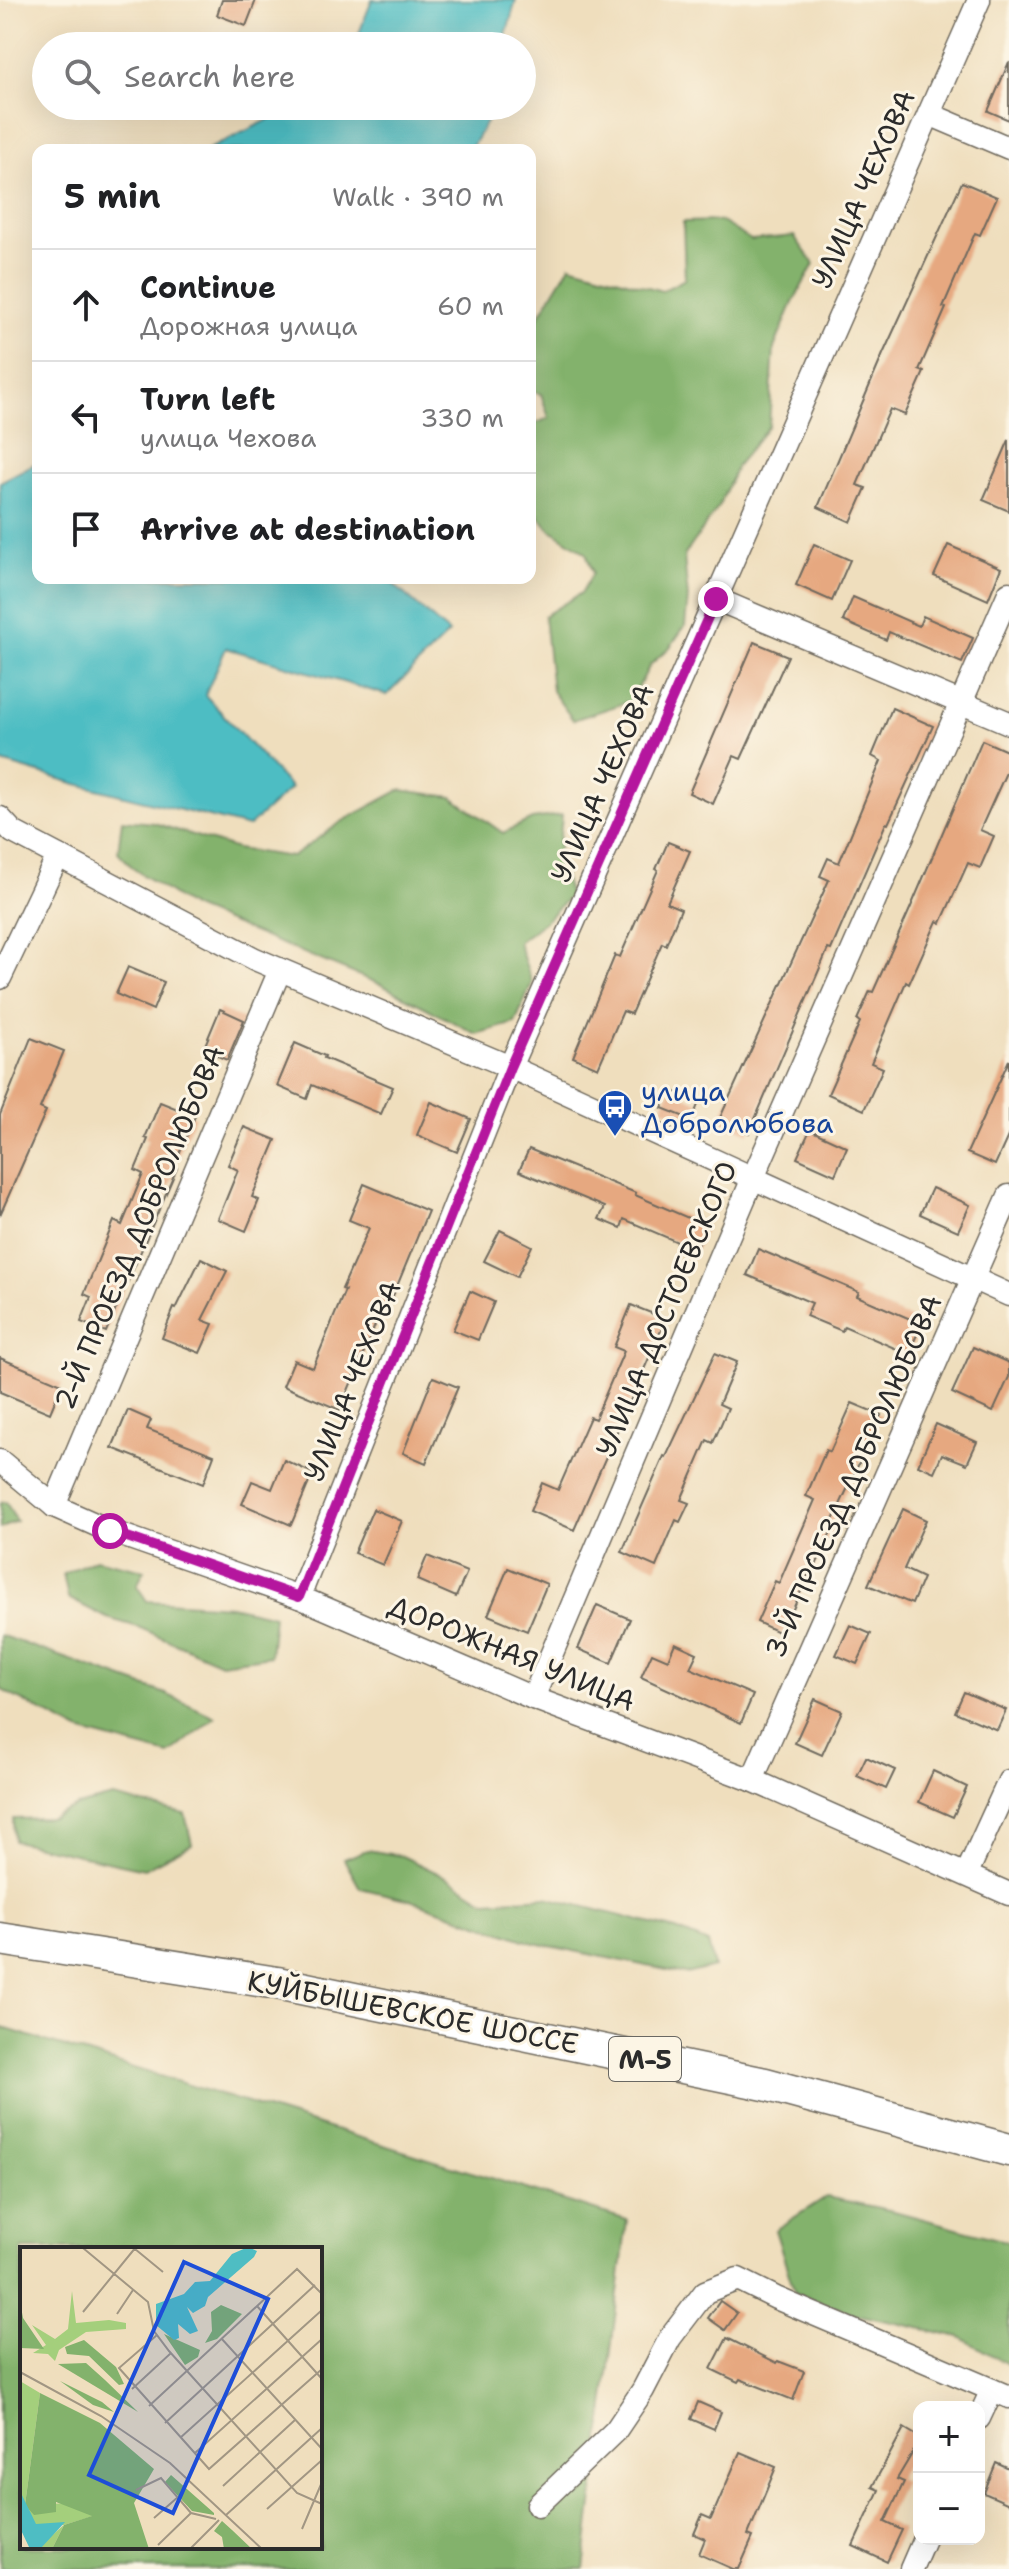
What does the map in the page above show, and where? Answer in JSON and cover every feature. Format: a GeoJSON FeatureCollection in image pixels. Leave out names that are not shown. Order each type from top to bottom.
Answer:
{"type":"FeatureCollection","features":[{"type":"Feature","properties":{"kind":"highway","name":"КУЙБЫШЕВСКОЕ ШОССЕ"},"geometry":{"type":"LineString","coordinates":[[0,1939],[277,1983],[765,2084],[1009,2150]]}},
{"type":"Feature","properties":{"kind":"street","name":"УЛИЦА ЧЕХОВА"},"geometry":{"type":"LineString","coordinates":[[299,1597],[510,1067],[979,0]]}},
{"type":"Feature","properties":{"kind":"street"},"geometry":{"type":"LineString","coordinates":[[929,114],[1009,148]]}},
{"type":"Feature","properties":{"kind":"street","name":"УЛИЦА ДОСТОЕВСКОГО"},"geometry":{"type":"LineString","coordinates":[[533,1698],[753,1178],[1009,593]]}},
{"type":"Feature","properties":{"kind":"street"},"geometry":{"type":"LineString","coordinates":[[716,599],[1009,723]]}},
{"type":"Feature","properties":{"kind":"street"},"geometry":{"type":"LineString","coordinates":[[0,818],[13,832],[255,959],[510,1067],[1009,1295]]}},
{"type":"Feature","properties":{"kind":"street"},"geometry":{"type":"LineString","coordinates":[[0,978],[58,856]]}},
{"type":"Feature","properties":{"kind":"street","name":"2-Й ПРОЕЗД ДОБРОЛЮБОВА"},"geometry":{"type":"LineString","coordinates":[[54,1506],[280,970]]}},
{"type":"Feature","properties":{"kind":"street","name":"3-Й ПРОЕЗД ДОБРОЛЮБОВА"},"geometry":{"type":"LineString","coordinates":[[752,1780],[1009,1196]]}},
{"type":"Feature","properties":{"kind":"street","name":"ДОРОЖНАЯ УЛИЦА"},"geometry":{"type":"LineString","coordinates":[[0,1461],[54,1506],[110,1531],[299,1597],[533,1698],[752,1780],[1009,1894]]}},
{"type":"Feature","properties":{"kind":"street"},"geometry":{"type":"LineString","coordinates":[[967,1873],[1009,1781]]}},
{"type":"Feature","properties":{"kind":"street"},"geometry":{"type":"LineString","coordinates":[[538,2505],[616,2430],[643,2390],[670,2338],[705,2292],[738,2279],[1000,2394],[985,2411]]}},
{"type":"Feature","properties":{"kind":"street"},"geometry":{"type":"LineString","coordinates":[[911,2569],[921,2545]]}},
{"type":"Feature","properties":{"kind":"green space"},"geometry":{"type":"Polygon","coordinates":[[[720,221],[751,240],[794,236],[814,264],[793,302],[774,348],[769,426],[737,465],[719,506],[684,556],[688,598],[685,626],[670,647],[650,665],[631,701],[573,720],[552,691],[544,616],[581,593],[593,573],[586,553],[550,529],[536,514],[536,423],[549,418],[541,394],[536,393],[536,321],[570,265],[662,291],[685,279],[683,222],[720,221]]]}},
{"type":"Feature","properties":{"kind":"green space"},"geometry":{"type":"Polygon","coordinates":[[[400,790],[452,797],[503,833],[532,819],[562,815],[558,857],[570,896],[518,942],[532,983],[515,1023],[476,1034],[382,985],[191,907],[134,869],[118,852],[122,820],[154,823],[237,849],[292,857],[341,822],[400,790]]]}},
{"type":"Feature","properties":{"kind":"green space"},"geometry":{"type":"Polygon","coordinates":[[[6,1502],[16,1521],[0,1529],[0,1503],[6,1502]]]}},
{"type":"Feature","properties":{"kind":"green space"},"geometry":{"type":"Polygon","coordinates":[[[95,1559],[144,1570],[137,1586],[147,1601],[231,1606],[274,1616],[270,1656],[221,1663],[138,1627],[107,1618],[68,1598],[63,1574],[95,1559]]]}},
{"type":"Feature","properties":{"kind":"green space"},"geometry":{"type":"Polygon","coordinates":[[[0,1635],[166,1694],[215,1717],[169,1755],[79,1731],[0,1689],[0,1635]]]}},
{"type":"Feature","properties":{"kind":"green space"},"geometry":{"type":"Polygon","coordinates":[[[113,1797],[185,1814],[192,1844],[144,1869],[14,1841],[13,1819],[51,1818],[77,1806],[113,1797]]]}},
{"type":"Feature","properties":{"kind":"green space"},"geometry":{"type":"Polygon","coordinates":[[[367,1850],[402,1856],[486,1901],[546,1897],[676,1930],[708,1943],[714,1967],[686,1974],[530,1942],[410,1900],[360,1888],[344,1859],[367,1850]]]}},
{"type":"Feature","properties":{"kind":"green space"},"geometry":{"type":"Polygon","coordinates":[[[0,2027],[627,2220],[584,2569],[0,2569],[0,2027]]]}},
{"type":"Feature","properties":{"kind":"green space"},"geometry":{"type":"Polygon","coordinates":[[[826,2197],[894,2211],[1009,2242],[1009,2365],[960,2337],[855,2314],[795,2293],[775,2230],[826,2197]]]}},
{"type":"Feature","properties":{"kind":"water"},"geometry":{"type":"Polygon","coordinates":[[[372,0],[516,0],[507,32],[359,32],[372,0]]]}},
{"type":"Feature","properties":{"kind":"water"},"geometry":{"type":"Polygon","coordinates":[[[487,120],[473,144],[219,144],[264,122],[487,120]]]}},
{"type":"Feature","properties":{"kind":"water"},"geometry":{"type":"Polygon","coordinates":[[[32,465],[32,584],[393,584],[449,633],[387,695],[226,648],[205,695],[291,788],[248,827],[2,762],[0,482],[32,465]]]}},
{"type":"Feature","properties":{"kind":"building"},"geometry":{"type":"Polygon","coordinates":[[[222,0],[256,0],[246,26],[217,15],[222,0]]]}},
{"type":"Feature","properties":{"kind":"building"},"geometry":{"type":"Polygon","coordinates":[[[1009,62],[1009,120],[988,111],[1009,62]]]}},
{"type":"Feature","properties":{"kind":"building"},"geometry":{"type":"Polygon","coordinates":[[[962,182],[997,197],[980,235],[975,233],[943,307],[946,308],[919,370],[924,372],[905,415],[890,409],[857,485],[866,488],[851,522],[818,507],[883,354],[962,182]]]}},
{"type":"Feature","properties":{"kind":"building"},"geometry":{"type":"Polygon","coordinates":[[[1009,440],[1009,511],[983,500],[1009,440]]]}},
{"type":"Feature","properties":{"kind":"building"},"geometry":{"type":"Polygon","coordinates":[[[814,544],[850,560],[832,601],[796,585],[814,544]]]}},
{"type":"Feature","properties":{"kind":"building"},"geometry":{"type":"Polygon","coordinates":[[[948,545],[1001,568],[988,600],[934,576],[948,545]]]}},
{"type":"Feature","properties":{"kind":"building"},"geometry":{"type":"Polygon","coordinates":[[[853,597],[919,626],[923,616],[973,638],[962,663],[889,632],[886,640],[843,621],[853,597]]]}},
{"type":"Feature","properties":{"kind":"building"},"geometry":{"type":"Polygon","coordinates":[[[754,642],[788,656],[741,759],[734,756],[713,804],[689,793],[754,642]]]}},
{"type":"Feature","properties":{"kind":"building"},"geometry":{"type":"Polygon","coordinates":[[[892,708],[933,726],[886,823],[831,950],[828,949],[749,1133],[719,1120],[829,880],[820,876],[828,858],[839,863],[881,761],[872,756],[892,708]]]}},
{"type":"Feature","properties":{"kind":"building"},"geometry":{"type":"Polygon","coordinates":[[[982,740],[1009,752],[1009,766],[980,830],[994,836],[980,868],[968,863],[941,923],[937,921],[909,984],[906,982],[871,1063],[883,1068],[864,1110],[828,1094],[860,1022],[857,1020],[870,991],[873,992],[982,740]]]}},
{"type":"Feature","properties":{"kind":"building"},"geometry":{"type":"Polygon","coordinates":[[[668,842],[690,851],[667,903],[681,909],[666,945],[662,943],[631,1014],[623,1011],[598,1068],[573,1057],[615,955],[620,957],[668,842]]]}},
{"type":"Feature","properties":{"kind":"building"},"geometry":{"type":"Polygon","coordinates":[[[128,967],[164,982],[153,1010],[116,994],[128,967]]]}},
{"type":"Feature","properties":{"kind":"building"},"geometry":{"type":"Polygon","coordinates":[[[220,1009],[244,1020],[227,1060],[203,1050],[220,1009]]]}},
{"type":"Feature","properties":{"kind":"building"},"geometry":{"type":"Polygon","coordinates":[[[31,1038],[64,1051],[40,1108],[46,1111],[0,1215],[0,1115],[31,1038]]]}},
{"type":"Feature","properties":{"kind":"building"},"geometry":{"type":"Polygon","coordinates":[[[295,1043],[393,1087],[381,1114],[312,1085],[307,1099],[277,1086],[295,1043]]]}},
{"type":"Feature","properties":{"kind":"building"},"geometry":{"type":"Polygon","coordinates":[[[1009,1060],[1009,1134],[995,1165],[967,1153],[1009,1060]]]}},
{"type":"Feature","properties":{"kind":"building"},"geometry":{"type":"Polygon","coordinates":[[[670,1090],[699,1102],[692,1120],[662,1108],[670,1090]]]}},
{"type":"Feature","properties":{"kind":"building"},"geometry":{"type":"Polygon","coordinates":[[[160,1102],[195,1116],[174,1166],[177,1168],[106,1332],[81,1322],[91,1297],[84,1294],[114,1221],[122,1225],[143,1174],[135,1170],[160,1102]]]}},
{"type":"Feature","properties":{"kind":"building"},"geometry":{"type":"Polygon","coordinates":[[[431,1102],[471,1119],[457,1152],[417,1135],[431,1102]]]}},
{"type":"Feature","properties":{"kind":"building"},"geometry":{"type":"Polygon","coordinates":[[[244,1127],[276,1140],[252,1197],[259,1200],[246,1231],[218,1219],[238,1170],[228,1165],[244,1127]]]}},
{"type":"Feature","properties":{"kind":"building"},"geometry":{"type":"Polygon","coordinates":[[[810,1130],[847,1147],[835,1175],[797,1158],[810,1130]]]}},
{"type":"Feature","properties":{"kind":"building"},"geometry":{"type":"Polygon","coordinates":[[[529,1149],[707,1226],[696,1250],[624,1219],[621,1228],[599,1219],[605,1207],[519,1171],[529,1149]]]}},
{"type":"Feature","properties":{"kind":"building"},"geometry":{"type":"Polygon","coordinates":[[[364,1184],[428,1211],[388,1308],[383,1306],[340,1410],[283,1386],[294,1360],[313,1368],[345,1290],[342,1289],[369,1228],[349,1220],[364,1184]]]}},
{"type":"Feature","properties":{"kind":"building"},"geometry":{"type":"Polygon","coordinates":[[[932,1188],[970,1205],[958,1231],[920,1214],[932,1188]]]}},
{"type":"Feature","properties":{"kind":"building"},"geometry":{"type":"Polygon","coordinates":[[[500,1230],[532,1246],[517,1277],[484,1261],[500,1230]]]}},
{"type":"Feature","properties":{"kind":"building"},"geometry":{"type":"Polygon","coordinates":[[[758,1249],[859,1292],[857,1296],[922,1324],[908,1354],[844,1326],[842,1331],[806,1316],[812,1303],[747,1275],[758,1249]]]}},
{"type":"Feature","properties":{"kind":"building"},"geometry":{"type":"Polygon","coordinates":[[[201,1258],[227,1271],[202,1320],[213,1324],[200,1353],[162,1338],[201,1258]]]}},
{"type":"Feature","properties":{"kind":"building"},"geometry":{"type":"Polygon","coordinates":[[[470,1291],[494,1302],[478,1340],[453,1330],[470,1291]]]}},
{"type":"Feature","properties":{"kind":"building"},"geometry":{"type":"Polygon","coordinates":[[[631,1305],[666,1319],[574,1530],[530,1511],[542,1483],[558,1490],[590,1417],[595,1419],[624,1351],[614,1347],[631,1305]]]}},
{"type":"Feature","properties":{"kind":"building"},"geometry":{"type":"Polygon","coordinates":[[[973,1347],[1009,1363],[1009,1377],[993,1412],[952,1393],[973,1347]]]}},
{"type":"Feature","properties":{"kind":"building"},"geometry":{"type":"Polygon","coordinates":[[[715,1353],[737,1362],[719,1404],[728,1408],[713,1443],[707,1440],[681,1500],[689,1503],[680,1522],[676,1520],[656,1567],[622,1552],[664,1456],[715,1353]]]}},
{"type":"Feature","properties":{"kind":"building"},"geometry":{"type":"Polygon","coordinates":[[[0,1358],[62,1384],[50,1413],[0,1392],[0,1358]]]}},
{"type":"Feature","properties":{"kind":"building"},"geometry":{"type":"Polygon","coordinates":[[[433,1377],[458,1387],[426,1463],[403,1453],[433,1377]]]}},
{"type":"Feature","properties":{"kind":"building"},"geometry":{"type":"Polygon","coordinates":[[[852,1403],[881,1415],[829,1529],[832,1530],[782,1634],[757,1622],[775,1581],[779,1583],[815,1500],[806,1496],[826,1450],[830,1452],[852,1403]]]}},
{"type":"Feature","properties":{"kind":"building"},"geometry":{"type":"Polygon","coordinates":[[[128,1410],[151,1420],[147,1429],[214,1455],[203,1484],[112,1448],[128,1410]]]}},
{"type":"Feature","properties":{"kind":"building"},"geometry":{"type":"Polygon","coordinates":[[[936,1424],[977,1442],[967,1464],[942,1454],[934,1472],[918,1465],[936,1424]]]}},
{"type":"Feature","properties":{"kind":"building"},"geometry":{"type":"Polygon","coordinates":[[[284,1460],[313,1473],[291,1525],[242,1504],[252,1481],[272,1489],[284,1460]]]}},
{"type":"Feature","properties":{"kind":"building"},"geometry":{"type":"Polygon","coordinates":[[[373,1509],[402,1521],[383,1565],[354,1553],[373,1509]]]}},
{"type":"Feature","properties":{"kind":"building"},"geometry":{"type":"Polygon","coordinates":[[[903,1509],[926,1520],[904,1569],[923,1578],[912,1604],[868,1585],[903,1509]]]}},
{"type":"Feature","properties":{"kind":"building"},"geometry":{"type":"Polygon","coordinates":[[[427,1556],[467,1572],[456,1597],[417,1580],[427,1556]]]}},
{"type":"Feature","properties":{"kind":"building"},"geometry":{"type":"Polygon","coordinates":[[[508,1568],[547,1584],[527,1631],[488,1615],[508,1568]]]}},
{"type":"Feature","properties":{"kind":"building"},"geometry":{"type":"Polygon","coordinates":[[[597,1605],[630,1619],[611,1663],[578,1649],[597,1605]]]}},
{"type":"Feature","properties":{"kind":"building"},"geometry":{"type":"Polygon","coordinates":[[[850,1625],[871,1634],[857,1664],[836,1655],[850,1625]]]}},
{"type":"Feature","properties":{"kind":"building"},"geometry":{"type":"Polygon","coordinates":[[[675,1643],[697,1653],[690,1668],[753,1695],[741,1723],[641,1677],[652,1653],[668,1660],[675,1643]]]}},
{"type":"Feature","properties":{"kind":"building"},"geometry":{"type":"Polygon","coordinates":[[[964,1692],[1006,1710],[997,1730],[955,1712],[964,1692]]]}},
{"type":"Feature","properties":{"kind":"building"},"geometry":{"type":"Polygon","coordinates":[[[815,1699],[842,1711],[822,1755],[795,1743],[815,1699]]]}},
{"type":"Feature","properties":{"kind":"building"},"geometry":{"type":"Polygon","coordinates":[[[866,1757],[895,1770],[886,1789],[857,1776],[866,1757]]]}},
{"type":"Feature","properties":{"kind":"building"},"geometry":{"type":"Polygon","coordinates":[[[933,1771],[967,1787],[953,1817],[919,1802],[933,1771]]]}},
{"type":"Feature","properties":{"kind":"building"},"geometry":{"type":"Polygon","coordinates":[[[720,2301],[737,2313],[725,2330],[708,2318],[720,2301]]]}},
{"type":"Feature","properties":{"kind":"building"},"geometry":{"type":"Polygon","coordinates":[[[727,2338],[777,2363],[804,2371],[793,2400],[740,2379],[738,2382],[711,2369],[727,2338]]]}},
{"type":"Feature","properties":{"kind":"building"},"geometry":{"type":"Polygon","coordinates":[[[698,2402],[721,2412],[714,2429],[691,2419],[698,2402]]]}},
{"type":"Feature","properties":{"kind":"building"},"geometry":{"type":"Polygon","coordinates":[[[904,2428],[913,2433],[913,2452],[897,2479],[904,2482],[885,2522],[902,2530],[887,2562],[853,2546],[879,2490],[872,2487],[904,2428]]]}},
{"type":"Feature","properties":{"kind":"building"},"geometry":{"type":"Polygon","coordinates":[[[740,2452],[776,2467],[748,2535],[753,2537],[739,2569],[733,2569],[699,2554],[705,2539],[694,2534],[702,2515],[711,2519],[740,2452]]]}},
{"type":"Feature","properties":{"kind":"building"},"geometry":{"type":"Polygon","coordinates":[[[996,2463],[1009,2469],[1009,2504],[985,2493],[996,2463]]]}},
{"type":"Feature","properties":{"kind":"place","name":"улица Добролюбова"},"geometry":{"type":"Point","coordinates":[615,1138]}},
{"type":"Feature","properties":{"kind":"route"},"geometry":{"type":"LineString","coordinates":[[110,1531],[299,1597],[510,1067],[716,599]]}}]}
